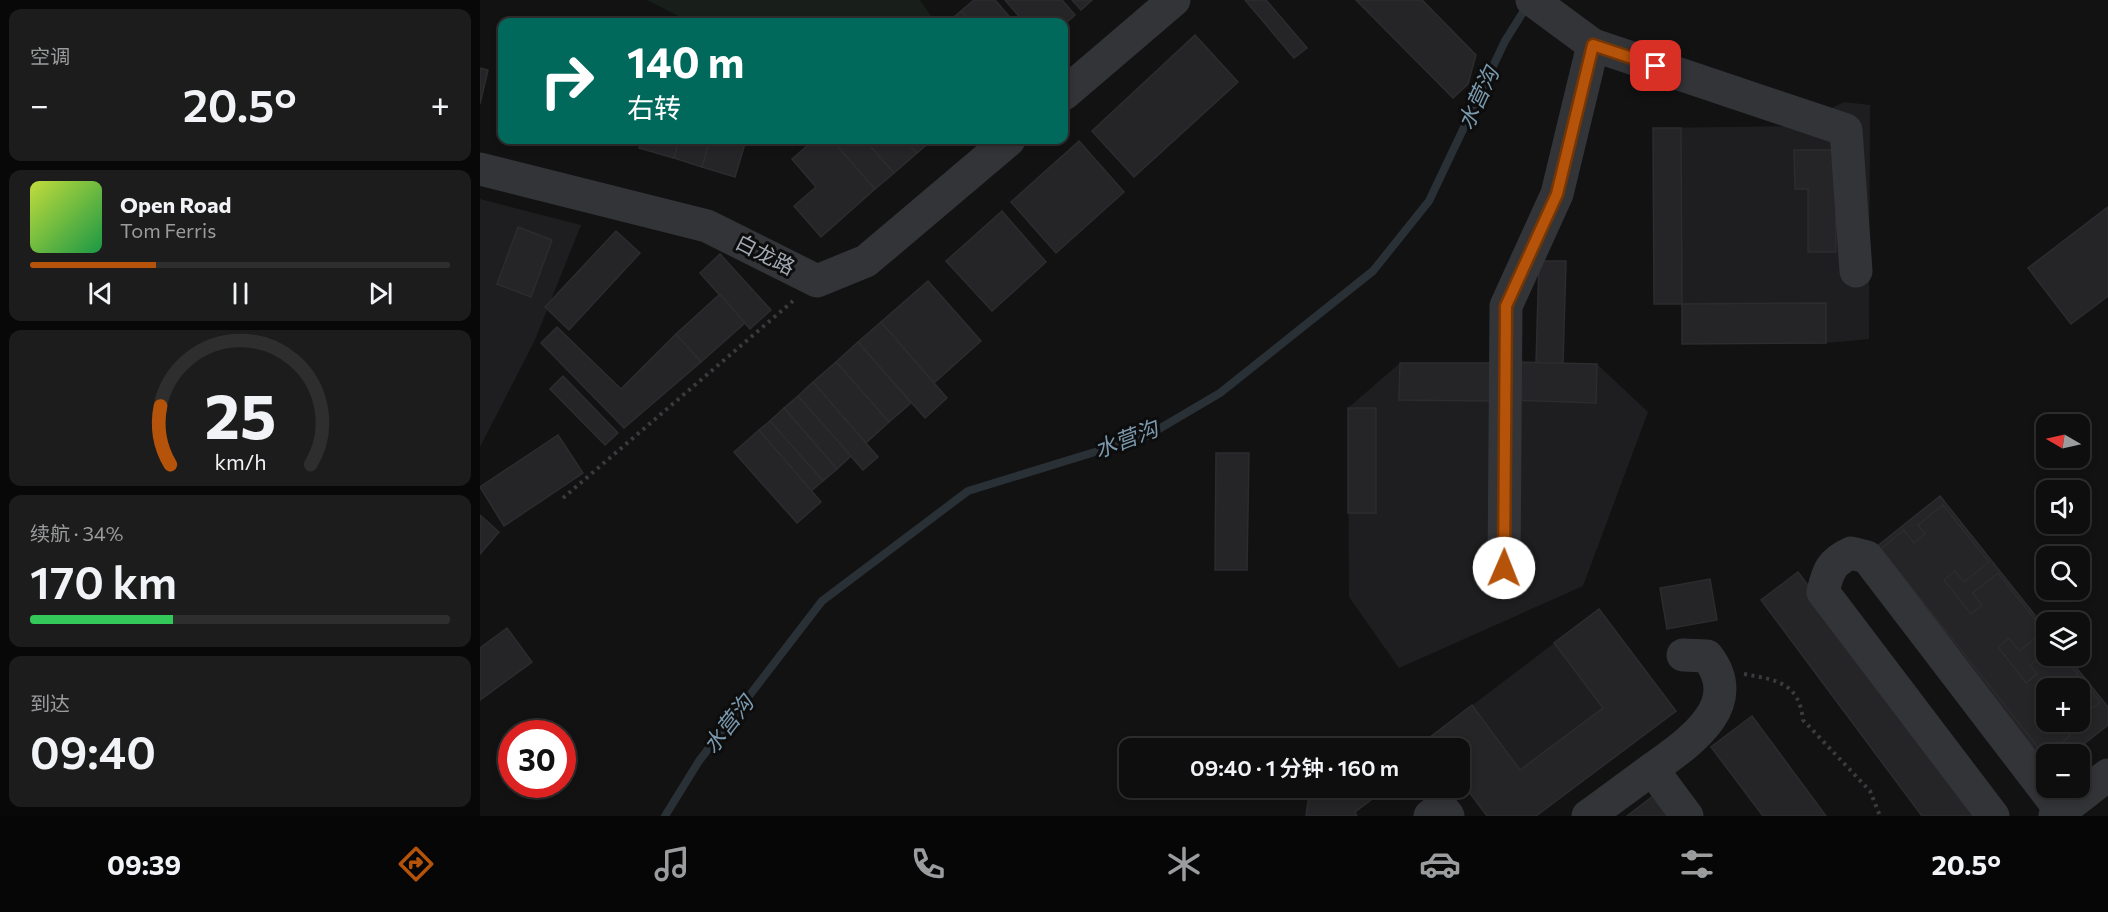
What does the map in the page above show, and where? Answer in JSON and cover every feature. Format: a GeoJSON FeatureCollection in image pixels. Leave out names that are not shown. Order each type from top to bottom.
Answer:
{"type":"FeatureCollection","features":[{"type":"Feature","properties":{"kind":"street"},"geometry":{"type":"LineString","coordinates":[[1068,91],[1174,0]]}},
{"type":"Feature","properties":{"kind":"street"},"geometry":{"type":"LineString","coordinates":[[1532,0],[1581,37],[1846,130],[1856,271]]}},
{"type":"Feature","properties":{"kind":"street"},"geometry":{"type":"LineString","coordinates":[[1504,568],[1506,306],[1557,194],[1581,37]]}},
{"type":"Feature","properties":{"kind":"street","name":"白龙路"},"geometry":{"type":"LineString","coordinates":[[480,170],[707,226],[817,281],[866,261],[1004,144]]}},
{"type":"Feature","properties":{"kind":"street"},"geometry":{"type":"LineString","coordinates":[[1993,816],[1823,592],[1827,576],[1837,559],[1851,553],[1867,558],[2061,814],[2108,775]]}},
{"type":"Feature","properties":{"kind":"street"},"geometry":{"type":"LineString","coordinates":[[1588,816],[1692,740],[1711,718],[1720,692],[1717,669],[1707,656],[1683,655]]}},
{"type":"Feature","properties":{"kind":"street"},"geometry":{"type":"LineString","coordinates":[[1652,770],[1687,816]]}},
{"type":"Feature","properties":{"kind":"street"},"geometry":{"type":"LineString","coordinates":[[1430,816],[1441,807],[1448,816]]}},
{"type":"Feature","properties":{"kind":"path"},"geometry":{"type":"LineString","coordinates":[[563,498],[817,281]]}},
{"type":"Feature","properties":{"kind":"path"},"geometry":{"type":"LineString","coordinates":[[1717,669],[1778,680],[1796,694],[1802,705],[1803,720],[1870,791],[1880,816]]}},
{"type":"Feature","properties":{"kind":"shaded area"},"geometry":{"type":"Polygon","coordinates":[[[647,0],[920,0],[932,18],[682,18],[647,0]]]}},
{"type":"Feature","properties":{"kind":"shaded area"},"geometry":{"type":"Polygon","coordinates":[[[1844,102],[1870,105],[1869,339],[1826,343],[1682,344],[1682,304],[1654,304],[1653,128],[1796,126],[1844,102]]]}},
{"type":"Feature","properties":{"kind":"shaded area"},"geometry":{"type":"Polygon","coordinates":[[[480,199],[581,225],[535,340],[480,447],[480,199]]]}},
{"type":"Feature","properties":{"kind":"shaded area"},"geometry":{"type":"Polygon","coordinates":[[[1539,261],[1566,261],[1563,363],[1597,364],[1648,412],[1583,586],[1399,668],[1349,597],[1348,408],[1400,363],[1536,363],[1539,261]]]}},
{"type":"Feature","properties":{"kind":"shaded area"},"geometry":{"type":"Polygon","coordinates":[[[1599,609],[1676,711],[1536,816],[1487,816],[1470,793],[1470,738],[1429,738],[1599,609]]]}},
{"type":"Feature","properties":{"kind":"building"},"geometry":{"type":"Polygon","coordinates":[[[974,0],[995,0],[1011,18],[967,18],[961,11],[974,0]]]}},
{"type":"Feature","properties":{"kind":"building"},"geometry":{"type":"Polygon","coordinates":[[[1005,0],[1062,0],[1075,15],[1068,21],[1068,18],[1021,18],[1005,0]]]}},
{"type":"Feature","properties":{"kind":"building"},"geometry":{"type":"Polygon","coordinates":[[[1072,0],[1092,0],[1081,10],[1072,0]]]}},
{"type":"Feature","properties":{"kind":"building"},"geometry":{"type":"Polygon","coordinates":[[[1245,0],[1266,0],[1307,48],[1294,58],[1245,0]]]}},
{"type":"Feature","properties":{"kind":"building"},"geometry":{"type":"Polygon","coordinates":[[[1356,0],[1422,0],[1476,55],[1468,84],[1453,98],[1356,0]]]}},
{"type":"Feature","properties":{"kind":"building"},"geometry":{"type":"Polygon","coordinates":[[[961,11],[967,18],[953,18],[961,11]]]}},
{"type":"Feature","properties":{"kind":"building"},"geometry":{"type":"Polygon","coordinates":[[[1195,35],[1238,82],[1134,177],[1092,131],[1195,35]]]}},
{"type":"Feature","properties":{"kind":"building"},"geometry":{"type":"Polygon","coordinates":[[[480,68],[488,70],[480,104],[480,68]]]}},
{"type":"Feature","properties":{"kind":"building"},"geometry":{"type":"Polygon","coordinates":[[[1653,128],[1681,128],[1682,304],[1654,304],[1653,128]]]}},
{"type":"Feature","properties":{"kind":"building"},"geometry":{"type":"Polygon","coordinates":[[[1079,141],[1124,192],[1056,253],[1011,202],[1079,141]]]}},
{"type":"Feature","properties":{"kind":"building"},"geometry":{"type":"Polygon","coordinates":[[[640,144],[678,144],[674,158],[639,148],[640,144]]]}},
{"type":"Feature","properties":{"kind":"building"},"geometry":{"type":"Polygon","coordinates":[[[678,144],[709,144],[702,167],[674,158],[678,144]]]}},
{"type":"Feature","properties":{"kind":"building"},"geometry":{"type":"Polygon","coordinates":[[[709,144],[745,144],[735,177],[702,167],[709,144]]]}},
{"type":"Feature","properties":{"kind":"building"},"geometry":{"type":"Polygon","coordinates":[[[809,144],[836,144],[875,189],[821,237],[794,206],[816,187],[792,159],[809,144]]]}},
{"type":"Feature","properties":{"kind":"building"},"geometry":{"type":"Polygon","coordinates":[[[836,144],[869,144],[894,173],[875,189],[836,144]]]}},
{"type":"Feature","properties":{"kind":"building"},"geometry":{"type":"Polygon","coordinates":[[[869,144],[909,144],[917,153],[894,173],[869,144]]]}},
{"type":"Feature","properties":{"kind":"building"},"geometry":{"type":"Polygon","coordinates":[[[909,144],[928,144],[917,153],[909,144]]]}},
{"type":"Feature","properties":{"kind":"building"},"geometry":{"type":"Polygon","coordinates":[[[1794,150],[1835,150],[1836,252],[1808,252],[1808,189],[1795,189],[1794,150]]]}},
{"type":"Feature","properties":{"kind":"building"},"geometry":{"type":"Polygon","coordinates":[[[2108,207],[2108,296],[2071,324],[2028,268],[2108,207]]]}},
{"type":"Feature","properties":{"kind":"building"},"geometry":{"type":"Polygon","coordinates":[[[1002,211],[1046,262],[992,311],[946,261],[1002,211]]]}},
{"type":"Feature","properties":{"kind":"building"},"geometry":{"type":"Polygon","coordinates":[[[518,227],[552,240],[531,297],[497,284],[518,227]]]}},
{"type":"Feature","properties":{"kind":"building"},"geometry":{"type":"Polygon","coordinates":[[[616,231],[640,253],[569,330],[545,307],[616,231]]]}},
{"type":"Feature","properties":{"kind":"building"},"geometry":{"type":"Polygon","coordinates":[[[720,254],[771,310],[750,329],[700,273],[720,254]]]}},
{"type":"Feature","properties":{"kind":"building"},"geometry":{"type":"Polygon","coordinates":[[[1539,261],[1566,261],[1563,363],[1536,363],[1539,261]]]}},
{"type":"Feature","properties":{"kind":"building"},"geometry":{"type":"Polygon","coordinates":[[[928,281],[981,341],[934,383],[881,322],[928,281]]]}},
{"type":"Feature","properties":{"kind":"building"},"geometry":{"type":"Polygon","coordinates":[[[720,294],[745,323],[701,362],[676,334],[720,294]]]}},
{"type":"Feature","properties":{"kind":"building"},"geometry":{"type":"Polygon","coordinates":[[[1826,303],[1826,343],[1682,344],[1682,304],[1826,303]]]}},
{"type":"Feature","properties":{"kind":"building"},"geometry":{"type":"Polygon","coordinates":[[[881,322],[947,398],[925,418],[858,342],[881,322]]]}},
{"type":"Feature","properties":{"kind":"building"},"geometry":{"type":"Polygon","coordinates":[[[557,327],[621,389],[676,334],[701,362],[624,428],[541,343],[557,327]]]}},
{"type":"Feature","properties":{"kind":"building"},"geometry":{"type":"Polygon","coordinates":[[[858,342],[911,403],[889,422],[836,362],[858,342]]]}},
{"type":"Feature","properties":{"kind":"building"},"geometry":{"type":"Polygon","coordinates":[[[836,362],[889,422],[866,443],[813,382],[836,362]]]}},
{"type":"Feature","properties":{"kind":"building"},"geometry":{"type":"Polygon","coordinates":[[[1514,362],[1597,364],[1596,403],[1513,400],[1514,362]]]}},
{"type":"Feature","properties":{"kind":"building"},"geometry":{"type":"Polygon","coordinates":[[[1400,363],[1495,363],[1495,401],[1399,400],[1400,363]]]}},
{"type":"Feature","properties":{"kind":"building"},"geometry":{"type":"Polygon","coordinates":[[[563,376],[618,433],[605,445],[550,389],[563,376]]]}},
{"type":"Feature","properties":{"kind":"building"},"geometry":{"type":"Polygon","coordinates":[[[813,382],[878,457],[863,470],[798,396],[813,382]]]}},
{"type":"Feature","properties":{"kind":"building"},"geometry":{"type":"Polygon","coordinates":[[[798,396],[851,456],[837,469],[784,408],[798,396]]]}},
{"type":"Feature","properties":{"kind":"building"},"geometry":{"type":"Polygon","coordinates":[[[784,408],[837,469],[823,481],[770,421],[784,408]]]}},
{"type":"Feature","properties":{"kind":"building"},"geometry":{"type":"Polygon","coordinates":[[[1348,408],[1376,408],[1376,513],[1348,513],[1348,408]]]}},
{"type":"Feature","properties":{"kind":"building"},"geometry":{"type":"Polygon","coordinates":[[[770,421],[823,481],[811,491],[759,430],[770,421]]]}},
{"type":"Feature","properties":{"kind":"building"},"geometry":{"type":"Polygon","coordinates":[[[759,430],[821,502],[797,523],[734,452],[759,430]]]}},
{"type":"Feature","properties":{"kind":"building"},"geometry":{"type":"Polygon","coordinates":[[[558,435],[583,473],[504,526],[480,487],[558,435]]]}},
{"type":"Feature","properties":{"kind":"building"},"geometry":{"type":"Polygon","coordinates":[[[1216,453],[1249,453],[1247,570],[1215,570],[1216,453]]]}},
{"type":"Feature","properties":{"kind":"building"},"geometry":{"type":"Polygon","coordinates":[[[1940,496],[2036,616],[2036,666],[2075,666],[2085,678],[2036,678],[2036,732],[2090,732],[2090,685],[2108,707],[2108,725],[2084,744],[2036,744],[2036,758],[1871,551],[1940,496]]]}},
{"type":"Feature","properties":{"kind":"building"},"geometry":{"type":"Polygon","coordinates":[[[1943,505],[1989,562],[1964,582],[1955,571],[1944,580],[1971,614],[1982,605],[1973,593],[1998,573],[2036,621],[2036,637],[2019,651],[2009,638],[1998,647],[2026,683],[2037,674],[2030,665],[2036,660],[2036,666],[2071,666],[2081,678],[2036,678],[2036,732],[2067,732],[2070,736],[2060,744],[2036,745],[1881,549],[1904,530],[1914,543],[1925,534],[1918,525],[1943,505]]]}},
{"type":"Feature","properties":{"kind":"building"},"geometry":{"type":"Polygon","coordinates":[[[480,515],[499,532],[480,554],[480,515]]]}},
{"type":"Feature","properties":{"kind":"building"},"geometry":{"type":"Polygon","coordinates":[[[1798,572],[1980,816],[1922,816],[1761,600],[1798,572]]]}},
{"type":"Feature","properties":{"kind":"building"},"geometry":{"type":"Polygon","coordinates":[[[1710,579],[1717,620],[1667,629],[1660,588],[1710,579]]]}},
{"type":"Feature","properties":{"kind":"building"},"geometry":{"type":"Polygon","coordinates":[[[1599,609],[1676,711],[1536,816],[1487,816],[1470,793],[1470,738],[1429,738],[1472,705],[1520,770],[1603,708],[1554,643],[1599,609]]]}},
{"type":"Feature","properties":{"kind":"building"},"geometry":{"type":"Polygon","coordinates":[[[507,628],[532,662],[480,700],[480,648],[507,628]]]}},
{"type":"Feature","properties":{"kind":"building"},"geometry":{"type":"Polygon","coordinates":[[[2090,690],[2100,702],[2090,710],[2090,690]]]}},
{"type":"Feature","properties":{"kind":"building"},"geometry":{"type":"Polygon","coordinates":[[[1752,716],[1826,816],[1763,816],[1711,747],[1752,716]]]}},
{"type":"Feature","properties":{"kind":"building"},"geometry":{"type":"Polygon","coordinates":[[[1657,793],[1674,816],[1627,816],[1657,793]]]}},
{"type":"Feature","properties":{"kind":"building"},"geometry":{"type":"Polygon","coordinates":[[[1309,798],[1374,798],[1355,812],[1357,816],[1306,816],[1309,798]]]}},
{"type":"Feature","properties":{"kind":"waterway","name":"水营沟"},"geometry":{"type":"LineString","coordinates":[[665,816],[699,761],[822,601],[968,491],[1147,436],[1220,393],[1373,271],[1429,201],[1505,41],[1527,6]]}},
{"type":"Feature","properties":{"kind":"route"},"geometry":{"type":"LineString","coordinates":[[1504,568],[1506,306],[1557,194],[1593,45],[1656,66]]}}]}
